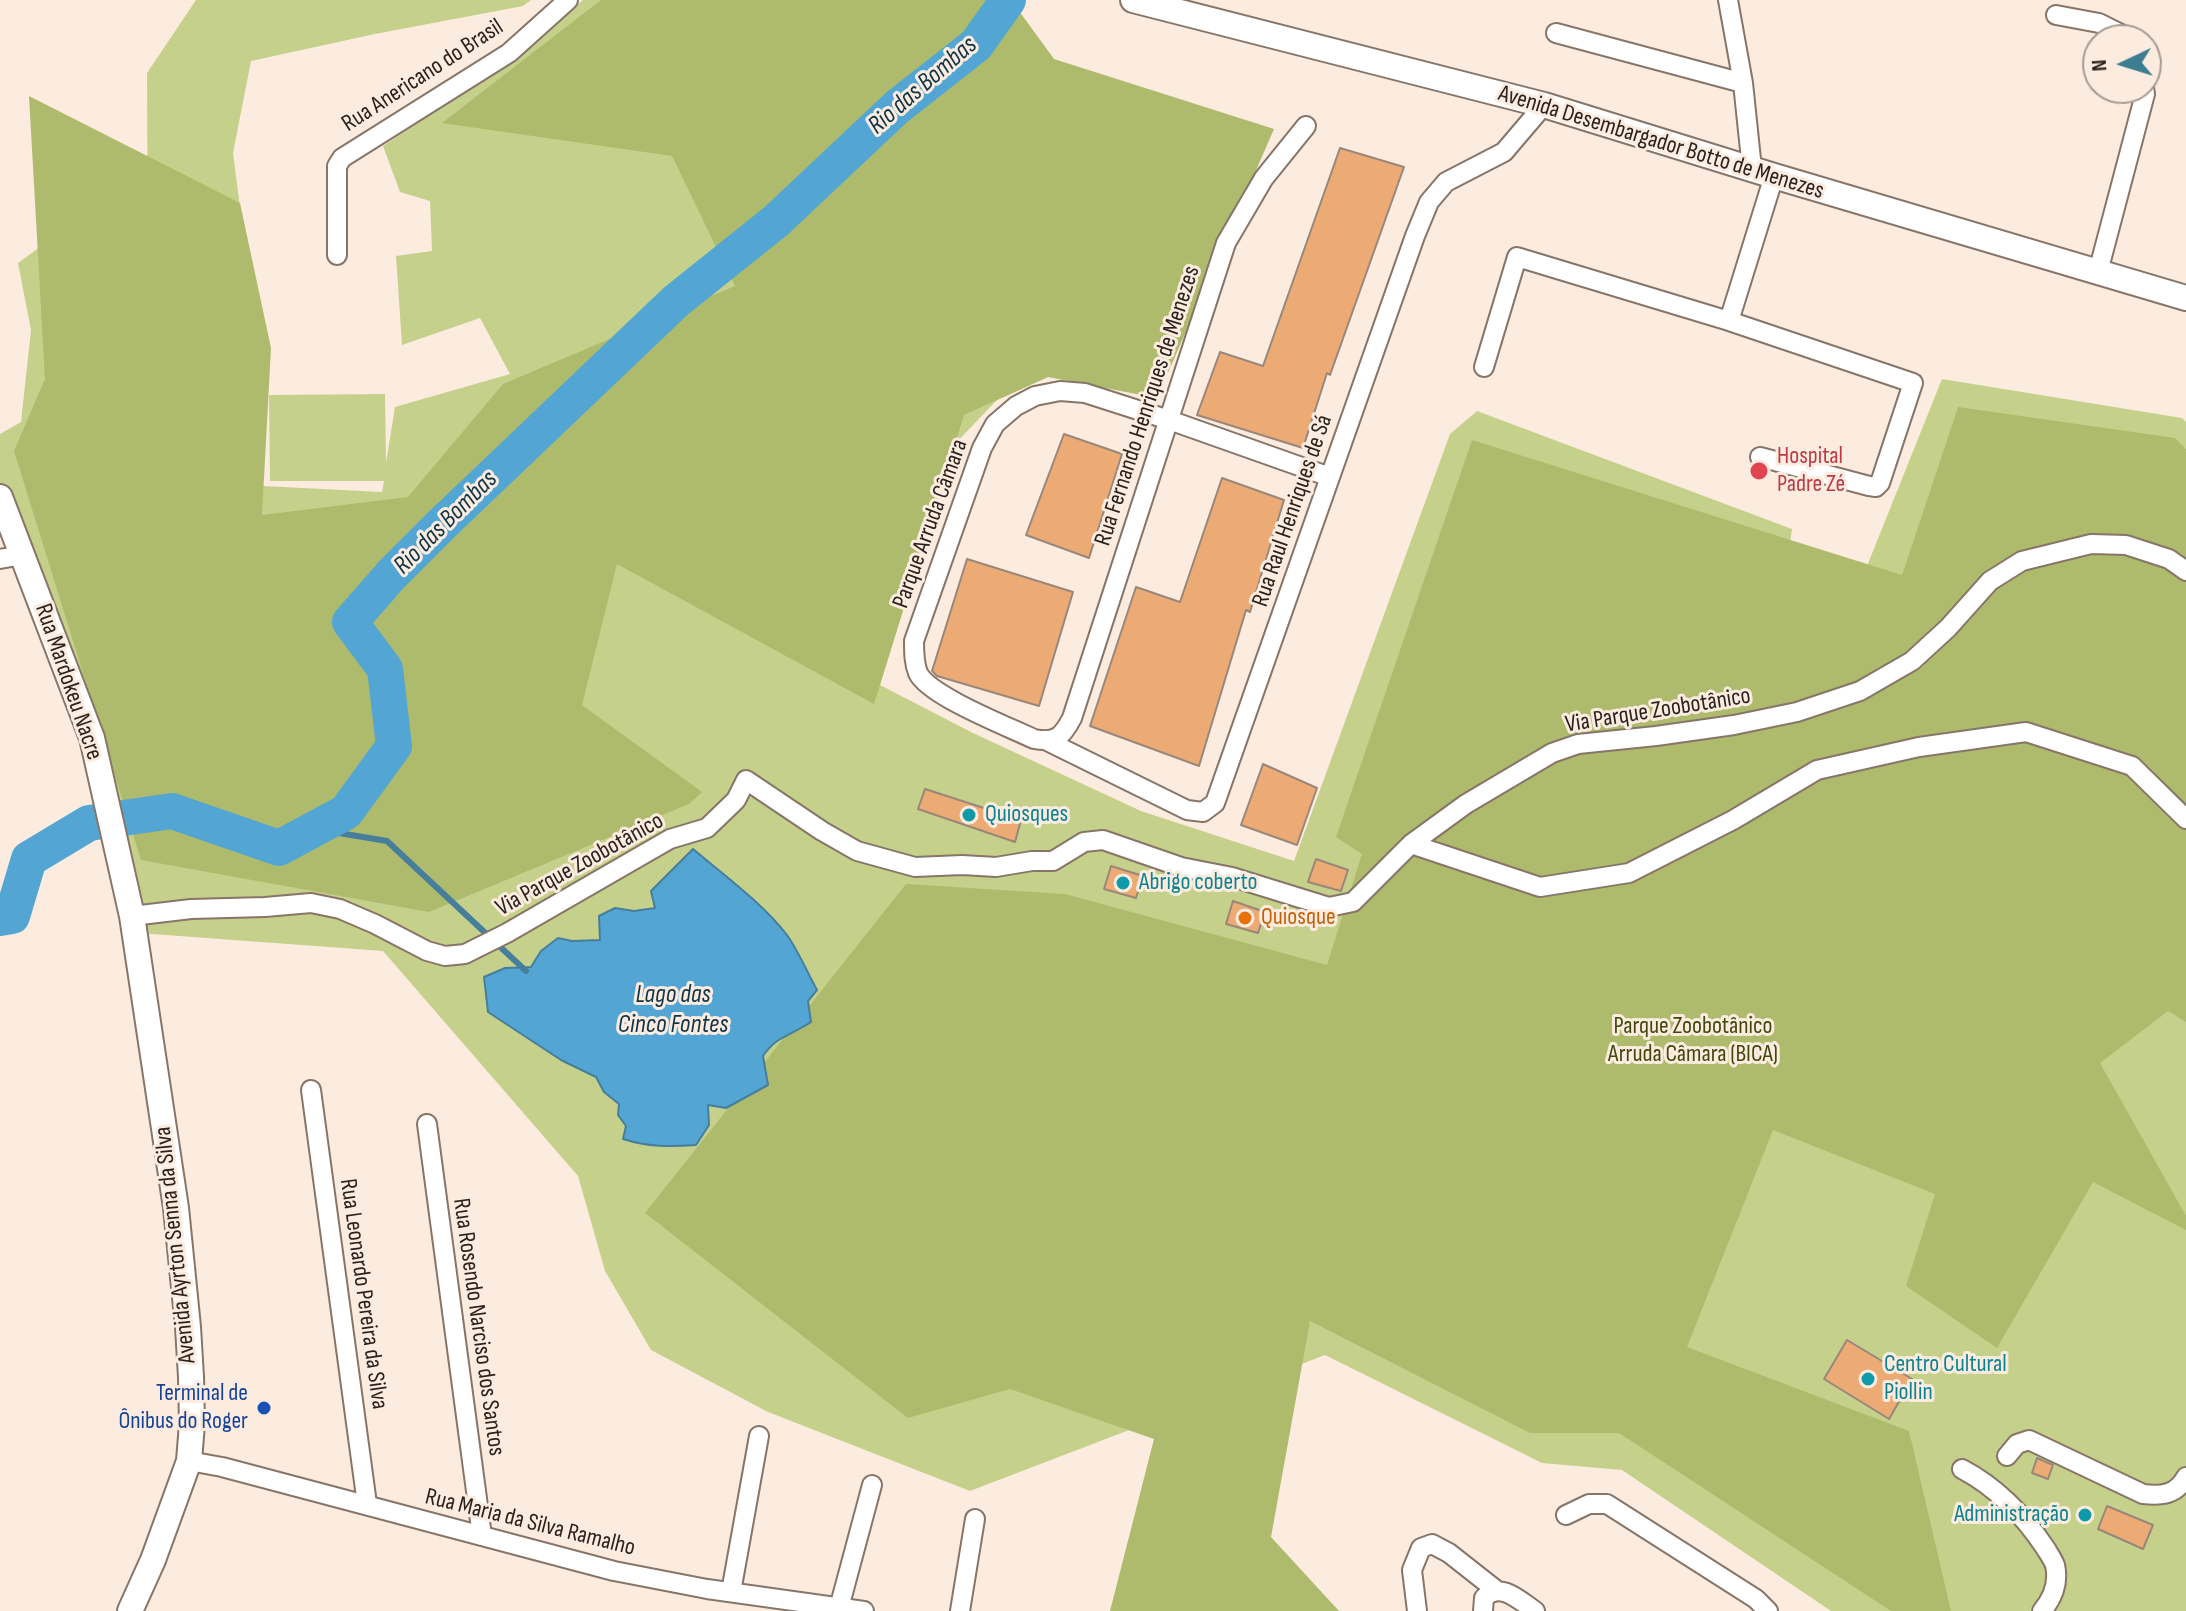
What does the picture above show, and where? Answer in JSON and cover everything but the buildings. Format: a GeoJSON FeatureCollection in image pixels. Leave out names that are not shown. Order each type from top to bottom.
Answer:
{"type":"FeatureCollection","features":[{"type":"Feature","properties":{"kind":"main road","name":"Avenida Desembargador Botto de Menezes"},"geometry":{"type":"LineString","coordinates":[[1133,0],[1544,105],[2186,298]]}},
{"type":"Feature","properties":{"kind":"main road","name":"Rua Mardokeu Nacre"},"geometry":{"type":"LineString","coordinates":[[0,497],[12,557],[92,738],[122,871]]}},
{"type":"Feature","properties":{"kind":"main road","name":"Avenida Ayrton Senna da Silva"},"geometry":{"type":"LineString","coordinates":[[122,871],[132,916],[176,1208],[183,1268],[192,1424],[189,1461],[153,1560],[130,1611]]}},
{"type":"Feature","properties":{"kind":"street","name":"Rua Anericano do Brasil"},"geometry":{"type":"LineString","coordinates":[[337,255],[337,166],[342,158],[509,53],[568,0]]}},
{"type":"Feature","properties":{"kind":"street"},"geometry":{"type":"LineString","coordinates":[[1728,0],[1763,173],[1729,321]]}},
{"type":"Feature","properties":{"kind":"street"},"geometry":{"type":"LineString","coordinates":[[2056,15],[2101,24]]}},
{"type":"Feature","properties":{"kind":"street"},"geometry":{"type":"LineString","coordinates":[[1556,33],[1743,83]]}},
{"type":"Feature","properties":{"kind":"street"},"geometry":{"type":"LineString","coordinates":[[2098,272],[2142,104]]}},
{"type":"Feature","properties":{"kind":"street","name":"Rua Raul Henriques de Sá"},"geometry":{"type":"LineString","coordinates":[[1047,741],[1187,810],[1203,812],[1215,803],[1429,202],[1446,182],[1504,152],[1544,105]]}},
{"type":"Feature","properties":{"kind":"street","name":"Rua Fernando Henriques de Menezes"},"geometry":{"type":"LineString","coordinates":[[1047,741],[1057,738],[1066,730],[1072,718],[1226,243],[1264,178],[1306,126]]}},
{"type":"Feature","properties":{"kind":"street"},"geometry":{"type":"LineString","coordinates":[[1484,367],[1517,257],[1729,321],[1913,383],[1880,483],[1876,487],[1760,457]]}},
{"type":"Feature","properties":{"kind":"street","name":"Parque Arruda Câmara"},"geometry":{"type":"LineString","coordinates":[[1047,741],[1034,739],[939,693],[924,681],[915,660],[914,641],[982,448],[995,424],[1016,406],[1035,396],[1060,391],[1085,393],[1330,477]]}},
{"type":"Feature","properties":{"kind":"street","name":"Via Parque Zoobotânico"},"geometry":{"type":"LineString","coordinates":[[132,916],[191,909],[311,903],[340,909],[445,956],[465,954],[670,839],[707,828],[736,800],[746,780],[857,851],[915,867],[996,867],[1053,861],[1084,842],[1103,840],[1181,867],[1232,877],[1329,907],[1353,902],[1411,844],[1466,804],[1552,753],[1578,744],[1734,725],[1797,712],[1860,691],[1912,661],[1948,628],[1990,581],[2022,561],[2091,544],[2126,545],[2169,559],[2186,571]]}},
{"type":"Feature","properties":{"kind":"street"},"geometry":{"type":"LineString","coordinates":[[1411,844],[1540,887],[1629,873],[1733,820],[1817,770],[1919,747],[2026,732],[2132,766],[2186,819]]}},
{"type":"Feature","properties":{"kind":"street","name":"Rua Leonardo Pereira da Silva"},"geometry":{"type":"LineString","coordinates":[[311,1090],[367,1504]]}},
{"type":"Feature","properties":{"kind":"street","name":"Rua Rosendo Narciso dos Santos"},"geometry":{"type":"LineString","coordinates":[[427,1124],[482,1536]]}},
{"type":"Feature","properties":{"kind":"street"},"geometry":{"type":"LineString","coordinates":[[731,1592],[759,1436]]}},
{"type":"Feature","properties":{"kind":"street"},"geometry":{"type":"LineString","coordinates":[[2007,1456],[2017,1444],[2029,1440],[2143,1494],[2159,1496],[2172,1493],[2186,1477]]}},
{"type":"Feature","properties":{"kind":"street","name":"Rua Maria da Silva Ramalho"},"geometry":{"type":"LineString","coordinates":[[189,1461],[367,1504],[614,1571],[864,1611]]}},
{"type":"Feature","properties":{"kind":"street"},"geometry":{"type":"LineString","coordinates":[[1962,1469],[1988,1485],[2031,1526],[2054,1563],[2056,1583],[2051,1600],[2042,1611]]}},
{"type":"Feature","properties":{"kind":"street"},"geometry":{"type":"LineString","coordinates":[[839,1608],[872,1485]]}},
{"type":"Feature","properties":{"kind":"street"},"geometry":{"type":"LineString","coordinates":[[1566,1515],[1589,1504],[1607,1504],[1756,1599],[1768,1611]]}},
{"type":"Feature","properties":{"kind":"street"},"geometry":{"type":"LineString","coordinates":[[960,1611],[975,1519]]}},
{"type":"Feature","properties":{"kind":"street"},"geometry":{"type":"LineString","coordinates":[[1417,1611],[1412,1570],[1421,1548],[1432,1544],[1449,1553],[1496,1590]]}},
{"type":"Feature","properties":{"kind":"street"},"geometry":{"type":"LineString","coordinates":[[1483,1611],[1484,1598],[1490,1591],[1496,1590],[1504,1591],[1535,1611]]}},
{"type":"Feature","properties":{"kind":"green space","name":"Parque Zoobotânico Arruda Câmara (BICA)"},"geometry":{"type":"Polygon","coordinates":[[[196,0],[531,0],[523,6],[251,61],[233,153],[263,384],[263,486],[382,492],[384,481],[270,481],[269,395],[385,394],[386,463],[395,407],[510,374],[480,318],[402,345],[396,256],[432,251],[430,201],[400,192],[383,146],[514,58],[583,0],[891,0],[1025,64],[1258,124],[1226,159],[1061,371],[997,400],[953,446],[880,685],[973,733],[1141,811],[1294,861],[1450,434],[1477,411],[1792,529],[1783,593],[1841,631],[1942,379],[2182,418],[2186,422],[2186,1611],[1831,1611],[1622,1470],[1542,1463],[1325,1355],[970,1491],[768,1412],[651,1350],[605,1271],[578,1176],[383,951],[125,932],[103,764],[0,483],[0,434],[21,422],[31,330],[18,263],[59,233],[148,287],[147,73],[196,0]]]}},
{"type":"Feature","properties":{"kind":"green space"},"geometry":{"type":"Polygon","coordinates":[[[601,0],[1011,0],[1054,59],[1274,129],[1157,398],[1048,377],[964,415],[874,704],[617,564],[582,705],[702,792],[689,804],[429,912],[141,860],[14,451],[45,379],[29,96],[240,203],[271,348],[262,515],[408,497],[503,384],[735,286],[672,156],[442,123],[601,0]]]}},
{"type":"Feature","properties":{"kind":"green space","name":"Parque Zoobotânico Arruda Câmara (BICA)"},"geometry":{"type":"Polygon","coordinates":[[[1958,407],[2175,438],[2186,449],[2186,1022],[2168,1011],[2100,1063],[2186,1216],[2186,1230],[2093,1182],[1997,1348],[1906,1286],[1935,1194],[1773,1130],[1687,1347],[1909,1431],[1951,1611],[1891,1611],[1619,1433],[1530,1433],[1310,1321],[1271,1537],[1339,1611],[1110,1611],[1154,1439],[1010,1389],[908,1418],[645,1213],[906,884],[1065,894],[1327,965],[1362,854],[1336,837],[1472,440],[1902,575],[1958,407]]]}},
{"type":"Feature","properties":{"kind":"water","name":"Lago das Cinco Fontes"},"geometry":{"type":"Polygon","coordinates":[[[693,849],[777,923],[787,935],[817,990],[808,1001],[811,1022],[779,1040],[763,1056],[768,1085],[726,1108],[708,1105],[709,1125],[696,1145],[641,1144],[623,1139],[626,1126],[618,1115],[619,1104],[604,1092],[596,1077],[561,1060],[488,1012],[484,977],[505,968],[531,967],[541,951],[558,938],[600,940],[599,916],[615,908],[634,911],[655,908],[651,891],[693,849]]]}},
{"type":"Feature","properties":{"kind":"waterway","name":"Rio das Bombas"},"geometry":{"type":"LineString","coordinates":[[0,918],[12,916],[29,859],[89,823],[172,811],[279,848],[346,812],[394,746],[385,669],[350,622],[441,525],[676,301],[776,221],[897,107],[976,45],[1008,0]]}},
{"type":"Feature","properties":{"kind":"waterway"},"geometry":{"type":"LineString","coordinates":[[315,829],[387,841],[526,971]]}},
{"type":"Feature","properties":{"kind":"place","name":"Hospital Padre Zé"},"geometry":{"type":"Point","coordinates":[1759,471]}},
{"type":"Feature","properties":{"kind":"place","name":"Quiosques"},"geometry":{"type":"Point","coordinates":[969,815]}},
{"type":"Feature","properties":{"kind":"place","name":"Abrigo coberto"},"geometry":{"type":"Point","coordinates":[1123,883]}},
{"type":"Feature","properties":{"kind":"place","name":"Quiosque"},"geometry":{"type":"Point","coordinates":[1245,918]}},
{"type":"Feature","properties":{"kind":"place","name":"Centro Cultural Piollin"},"geometry":{"type":"Point","coordinates":[1868,1379]}},
{"type":"Feature","properties":{"kind":"place","name":"Terminal de Ônibus do Roger"},"geometry":{"type":"Point","coordinates":[264,1408]}},
{"type":"Feature","properties":{"kind":"place","name":"Administração"},"geometry":{"type":"Point","coordinates":[2085,1515]}}]}
